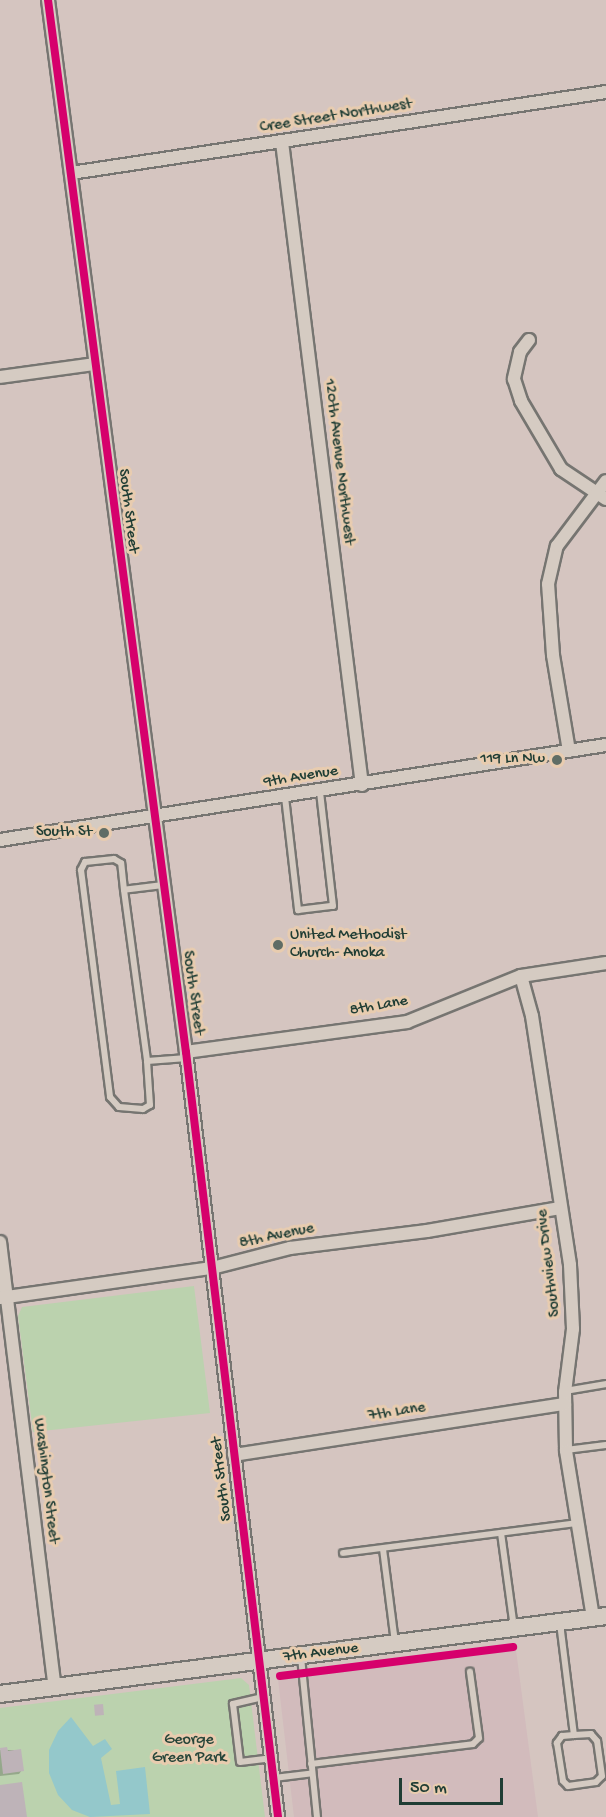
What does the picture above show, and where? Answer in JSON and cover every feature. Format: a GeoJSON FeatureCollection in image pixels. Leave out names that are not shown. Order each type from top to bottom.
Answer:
{"type":"FeatureCollection","features":[{"type":"Feature","properties":{"kind":"street","name":"South Street"},"geometry":{"type":"LineString","coordinates":[[48,0],[186,1055],[278,1817]]}},
{"type":"Feature","properties":{"kind":"street","name":"Cree Street Northwest"},"geometry":{"type":"LineString","coordinates":[[71,173],[606,92]]}},
{"type":"Feature","properties":{"kind":"street","name":"120th Avenue Northwest"},"geometry":{"type":"LineString","coordinates":[[282,142],[362,785]]}},
{"type":"Feature","properties":{"kind":"street"},"geometry":{"type":"LineString","coordinates":[[529,340],[520,352],[514,379],[521,401],[561,469],[602,496]]}},
{"type":"Feature","properties":{"kind":"street"},"geometry":{"type":"LineString","coordinates":[[0,377],[95,364]]}},
{"type":"Feature","properties":{"kind":"street"},"geometry":{"type":"LineString","coordinates":[[569,752],[553,655],[548,584],[557,546],[602,496],[606,481]]}},
{"type":"Feature","properties":{"kind":"street","name":"9th Avenue"},"geometry":{"type":"LineString","coordinates":[[0,840],[320,792],[606,745]]}},
{"type":"Feature","properties":{"kind":"street","name":"8th Lane"},"geometry":{"type":"LineString","coordinates":[[186,1055],[407,1022],[521,976],[606,963]]}},
{"type":"Feature","properties":{"kind":"street","name":"Southview Drive"},"geometry":{"type":"LineString","coordinates":[[521,976],[532,1016],[570,1265],[573,1329],[565,1397],[566,1450],[577,1523],[599,1617]]}},
{"type":"Feature","properties":{"kind":"street","name":"8th Avenue"},"geometry":{"type":"LineString","coordinates":[[4,1297],[212,1268],[290,1248],[427,1231],[560,1208]]}},
{"type":"Feature","properties":{"kind":"street","name":"Washington Street"},"geometry":{"type":"LineString","coordinates":[[0,1242],[4,1297],[55,1687]]}},
{"type":"Feature","properties":{"kind":"street","name":"7th Lane"},"geometry":{"type":"LineString","coordinates":[[234,1455],[565,1397]]}},
{"type":"Feature","properties":{"kind":"street","name":"7th Avenue"},"geometry":{"type":"LineString","coordinates":[[0,1694],[599,1617]]}},
{"type":"Feature","properties":{"kind":"lane"},"geometry":{"type":"LineString","coordinates":[[285,797],[298,910],[333,906],[320,792]]}},
{"type":"Feature","properties":{"kind":"lane"},"geometry":{"type":"LineString","coordinates":[[114,859],[121,863],[147,1061],[150,1105],[143,1109],[119,1107],[110,1097],[106,1075],[81,870],[85,862],[114,859]]}},
{"type":"Feature","properties":{"kind":"lane"},"geometry":{"type":"LineString","coordinates":[[124,890],[163,885]]}},
{"type":"Feature","properties":{"kind":"lane"},"geometry":{"type":"LineString","coordinates":[[147,1061],[186,1055]]}},
{"type":"Feature","properties":{"kind":"lane"},"geometry":{"type":"LineString","coordinates":[[565,1397],[606,1384]]}},
{"type":"Feature","properties":{"kind":"lane"},"geometry":{"type":"LineString","coordinates":[[566,1450],[606,1445]]}},
{"type":"Feature","properties":{"kind":"lane"},"geometry":{"type":"LineString","coordinates":[[343,1554],[577,1523]]}},
{"type":"Feature","properties":{"kind":"lane"},"geometry":{"type":"LineString","coordinates":[[501,1533],[514,1628]]}},
{"type":"Feature","properties":{"kind":"lane"},"geometry":{"type":"LineString","coordinates":[[383,1549],[395,1644]]}},
{"type":"Feature","properties":{"kind":"lane"},"geometry":{"type":"LineString","coordinates":[[560,1622],[574,1735]]}},
{"type":"Feature","properties":{"kind":"lane"},"geometry":{"type":"LineString","coordinates":[[300,1656],[317,1817]]}},
{"type":"Feature","properties":{"kind":"lane"},"geometry":{"type":"LineString","coordinates":[[311,1764],[473,1744],[479,1738],[470,1672]]}},
{"type":"Feature","properties":{"kind":"lane"},"geometry":{"type":"LineString","coordinates":[[264,1697],[233,1704],[240,1762],[271,1758]]}},
{"type":"Feature","properties":{"kind":"lane"},"geometry":{"type":"LineString","coordinates":[[591,1734],[597,1741],[602,1776],[596,1782],[568,1786],[563,1781],[557,1743],[562,1736],[574,1735],[591,1734]]}},
{"type":"Feature","properties":{"kind":"lane"},"geometry":{"type":"LineString","coordinates":[[273,1779],[312,1773]]}},
{"type":"Feature","properties":{"kind":"shaded area"},"geometry":{"type":"Polygon","coordinates":[[[516,1650],[538,1817],[294,1817],[278,1679],[516,1650]]]}},
{"type":"Feature","properties":{"kind":"green space"},"geometry":{"type":"Polygon","coordinates":[[[194,1286],[210,1413],[33,1432],[18,1316],[22,1307],[194,1286]]]}},
{"type":"Feature","properties":{"kind":"green space","name":"George Green Park"},"geometry":{"type":"Polygon","coordinates":[[[241,1678],[249,1685],[265,1817],[0,1817],[0,1708],[241,1678]]]}},
{"type":"Feature","properties":{"kind":"water"},"geometry":{"type":"Polygon","coordinates":[[[71,1717],[93,1746],[105,1739],[112,1749],[101,1758],[111,1805],[120,1804],[116,1771],[145,1767],[150,1814],[90,1817],[72,1810],[58,1795],[49,1773],[49,1750],[58,1731],[71,1717]]]}},
{"type":"Feature","properties":{"kind":"building"},"geometry":{"type":"Polygon","coordinates":[[[103,1704],[104,1715],[95,1716],[94,1705],[103,1704]]]}},
{"type":"Feature","properties":{"kind":"building"},"geometry":{"type":"Polygon","coordinates":[[[7,1747],[8,1751],[21,1749],[24,1771],[3,1774],[0,1748],[7,1747]]]}},
{"type":"Feature","properties":{"kind":"building"},"geometry":{"type":"Polygon","coordinates":[[[22,1782],[27,1817],[0,1817],[0,1785],[22,1782]]]}},
{"type":"Feature","properties":{"kind":"cycle path"},"geometry":{"type":"LineString","coordinates":[[48,0],[186,1052],[278,1817]]}},
{"type":"Feature","properties":{"kind":"cycle path"},"geometry":{"type":"LineString","coordinates":[[280,1676],[513,1647]]}},
{"type":"Feature","properties":{"kind":"place","name":"119 Ln Nw"},"geometry":{"type":"Point","coordinates":[557,760]}},
{"type":"Feature","properties":{"kind":"place","name":"South St"},"geometry":{"type":"Point","coordinates":[104,833]}},
{"type":"Feature","properties":{"kind":"place","name":"United Methodist Church- Anoka"},"geometry":{"type":"Point","coordinates":[278,945]}}]}
